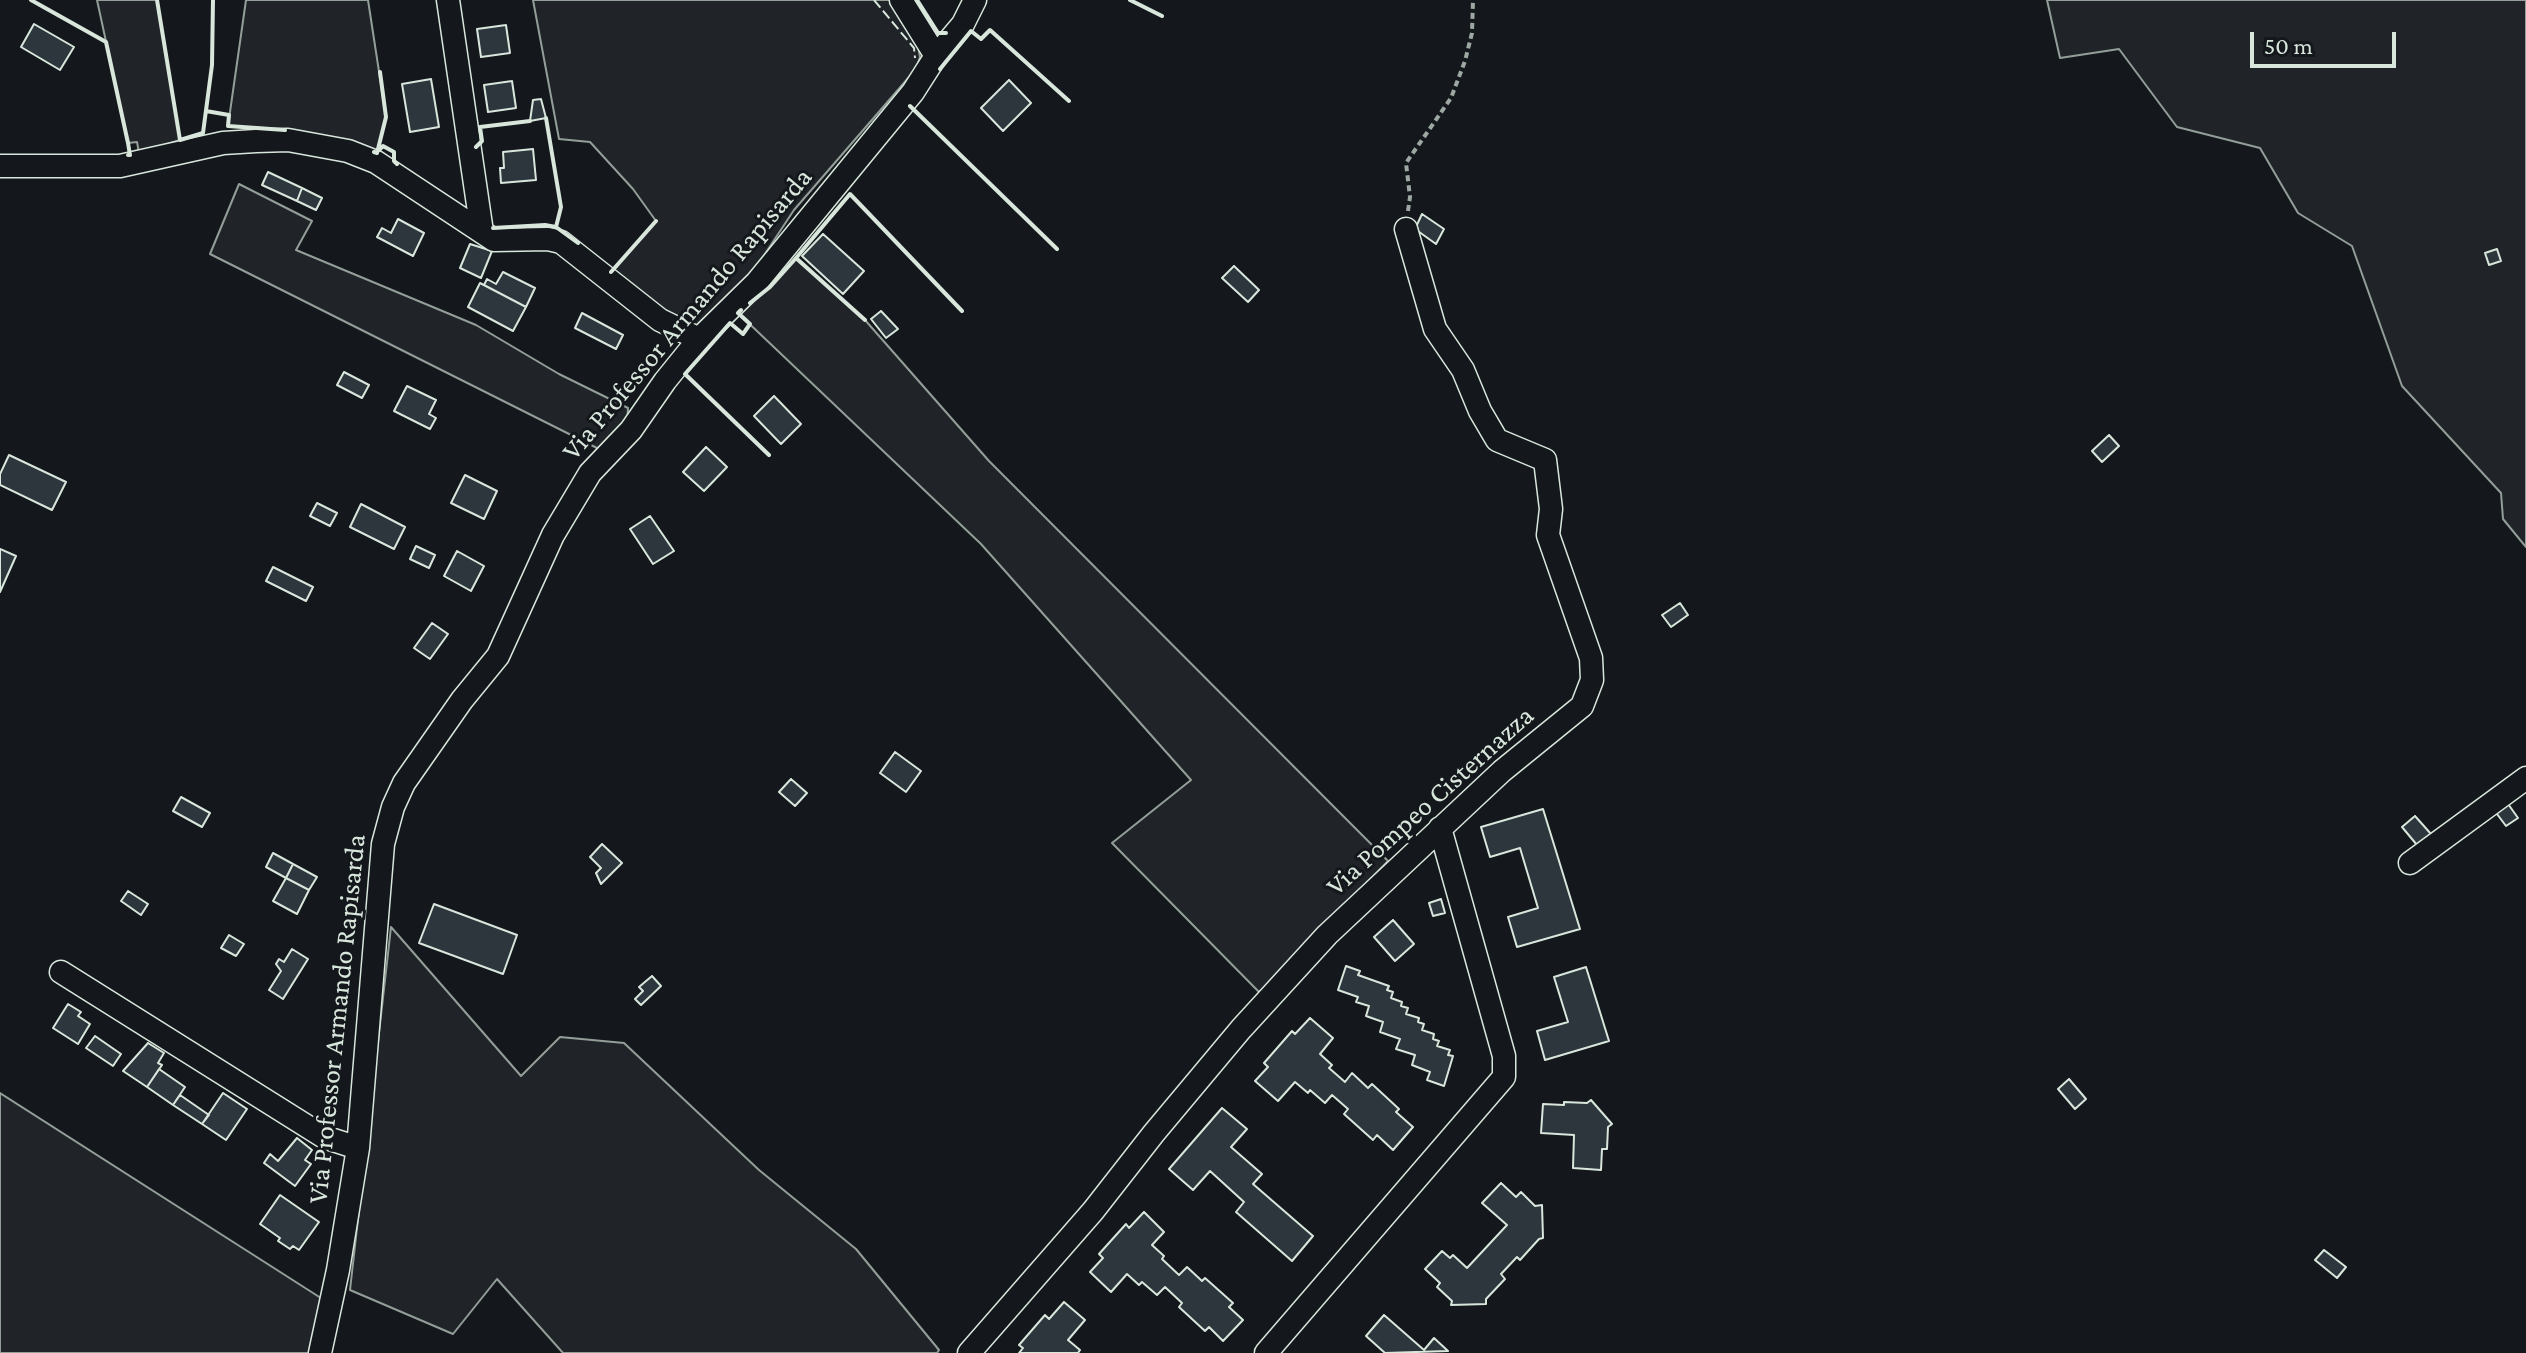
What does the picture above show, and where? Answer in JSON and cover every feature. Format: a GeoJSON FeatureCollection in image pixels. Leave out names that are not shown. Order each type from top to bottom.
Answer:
{"type":"FeatureCollection","features":[{"type":"Feature","properties":{"kind":"street"},"geometry":{"type":"LineString","coordinates":[[448,0],[482,232]]}},
{"type":"Feature","properties":{"kind":"street"},"geometry":{"type":"LineString","coordinates":[[901,0],[936,56]]}},
{"type":"Feature","properties":{"kind":"street","name":"Via Professor Armando Rapisarda"},"geometry":{"type":"LineString","coordinates":[[320,1353],[338,1270],[358,1148],[383,844],[393,807],[404,783],[462,700],[498,656],[574,496],[590,473],[631,430],[699,339],[757,282],[913,92],[936,56],[963,24],[975,0]]}},
{"type":"Feature","properties":{"kind":"street"},"geometry":{"type":"LineString","coordinates":[[0,166],[120,166],[223,143],[288,140],[348,151],[376,162],[494,240],[548,239],[561,242],[660,320],[699,339]]}},
{"type":"Feature","properties":{"kind":"street","name":"Via Pompeo Cisternazza"},"geometry":{"type":"LineString","coordinates":[[969,1353],[1093,1211],[1241,1029],[1327,935],[1516,759],[1582,706],[1592,680],[1591,658],[1548,535],[1551,509],[1545,460],[1497,440],[1480,411],[1463,370],[1435,329],[1406,229]]}},
{"type":"Feature","properties":{"kind":"street"},"geometry":{"type":"LineString","coordinates":[[2410,863],[2526,778]]}},
{"type":"Feature","properties":{"kind":"street"},"geometry":{"type":"LineString","coordinates":[[1266,1353],[1504,1077],[1504,1056],[1440,828]]}},
{"type":"Feature","properties":{"kind":"street"},"geometry":{"type":"LineString","coordinates":[[61,972],[324,1137],[358,1148]]}},
{"type":"Feature","properties":{"kind":"path"},"geometry":{"type":"LineString","coordinates":[[1406,229],[1410,197],[1406,163],[1451,98],[1472,33],[1473,0]]}},
{"type":"Feature","properties":{"kind":"shaded area"},"geometry":{"type":"Polygon","coordinates":[[[97,0],[157,0],[180,140],[139,153],[137,142],[128,143],[97,0]]]}},
{"type":"Feature","properties":{"kind":"shaded area"},"geometry":{"type":"Polygon","coordinates":[[[246,0],[368,0],[386,117],[377,153],[280,129],[228,126],[246,0]]]}},
{"type":"Feature","properties":{"kind":"shaded area"},"geometry":{"type":"Polygon","coordinates":[[[533,0],[890,0],[918,46],[920,57],[916,69],[794,210],[755,269],[696,326],[657,307],[612,272],[656,221],[633,189],[590,142],[559,139],[533,0]]]}},
{"type":"Feature","properties":{"kind":"shaded area"},"geometry":{"type":"Polygon","coordinates":[[[2047,0],[2526,0],[2526,547],[2503,519],[2501,493],[2402,386],[2352,246],[2298,213],[2260,148],[2177,127],[2119,49],[2060,58],[2047,0]]]}},
{"type":"Feature","properties":{"kind":"shaded area"},"geometry":{"type":"Polygon","coordinates":[[[239,184],[312,221],[296,250],[476,325],[559,374],[628,408],[627,425],[599,449],[210,254],[239,184]]]}},
{"type":"Feature","properties":{"kind":"shaded area"},"geometry":{"type":"Polygon","coordinates":[[[796,258],[865,320],[989,461],[1388,861],[1260,993],[1112,843],[1191,780],[981,544],[738,313],[770,287],[796,258]]]}},
{"type":"Feature","properties":{"kind":"shaded area"},"geometry":{"type":"Polygon","coordinates":[[[391,927],[521,1076],[560,1037],[624,1043],[759,1170],[856,1249],[939,1350],[937,1353],[563,1353],[497,1279],[453,1334],[350,1290],[391,927]]]}},
{"type":"Feature","properties":{"kind":"shaded area"},"geometry":{"type":"Polygon","coordinates":[[[0,1093],[324,1300],[311,1353],[0,1353],[0,1093]]]}},
{"type":"Feature","properties":{"kind":"building"},"geometry":{"type":"Polygon","coordinates":[[[34,24],[74,47],[60,70],[21,47],[34,24]]]}},
{"type":"Feature","properties":{"kind":"building"},"geometry":{"type":"Polygon","coordinates":[[[506,25],[510,53],[481,57],[477,29],[506,25]]]}},
{"type":"Feature","properties":{"kind":"building"},"geometry":{"type":"Polygon","coordinates":[[[431,79],[439,127],[410,132],[402,84],[431,79]]]}},
{"type":"Feature","properties":{"kind":"building"},"geometry":{"type":"Polygon","coordinates":[[[1009,80],[1031,103],[1003,131],[981,108],[1009,80]]]}},
{"type":"Feature","properties":{"kind":"building"},"geometry":{"type":"Polygon","coordinates":[[[512,81],[516,108],[488,112],[484,85],[512,81]]]}},
{"type":"Feature","properties":{"kind":"building"},"geometry":{"type":"Polygon","coordinates":[[[541,99],[546,118],[530,121],[533,100],[541,99]]]}},
{"type":"Feature","properties":{"kind":"building"},"geometry":{"type":"Polygon","coordinates":[[[533,149],[536,180],[501,183],[503,152],[533,149]]]}},
{"type":"Feature","properties":{"kind":"building"},"geometry":{"type":"Polygon","coordinates":[[[268,172],[302,188],[297,201],[262,185],[268,172]]]}},
{"type":"Feature","properties":{"kind":"building"},"geometry":{"type":"Polygon","coordinates":[[[302,188],[322,198],[316,210],[297,201],[302,188]]]}},
{"type":"Feature","properties":{"kind":"building"},"geometry":{"type":"Polygon","coordinates":[[[1422,214],[1444,229],[1436,244],[1415,229],[1422,214]]]}},
{"type":"Feature","properties":{"kind":"building"},"geometry":{"type":"Polygon","coordinates":[[[398,219],[424,233],[413,256],[377,237],[382,228],[391,233],[398,219]]]}},
{"type":"Feature","properties":{"kind":"building"},"geometry":{"type":"Polygon","coordinates":[[[823,234],[864,271],[843,294],[802,256],[823,234]]]}},
{"type":"Feature","properties":{"kind":"building"},"geometry":{"type":"Polygon","coordinates":[[[470,244],[492,251],[481,278],[460,268],[470,244]]]}},
{"type":"Feature","properties":{"kind":"building"},"geometry":{"type":"Polygon","coordinates":[[[2497,249],[2501,261],[2489,265],[2485,253],[2497,249]]]}},
{"type":"Feature","properties":{"kind":"building"},"geometry":{"type":"Polygon","coordinates":[[[1234,266],[1259,290],[1248,302],[1222,278],[1234,266]]]}},
{"type":"Feature","properties":{"kind":"building"},"geometry":{"type":"Polygon","coordinates":[[[503,272],[535,288],[526,307],[484,285],[487,279],[496,284],[503,272]]]}},
{"type":"Feature","properties":{"kind":"building"},"geometry":{"type":"Polygon","coordinates":[[[480,283],[526,307],[513,331],[468,307],[480,283]]]}},
{"type":"Feature","properties":{"kind":"building"},"geometry":{"type":"Polygon","coordinates":[[[881,311],[898,329],[886,338],[871,319],[881,311]]]}},
{"type":"Feature","properties":{"kind":"building"},"geometry":{"type":"Polygon","coordinates":[[[582,313],[623,335],[616,349],[575,328],[582,313]]]}},
{"type":"Feature","properties":{"kind":"building"},"geometry":{"type":"Polygon","coordinates":[[[344,372],[369,385],[362,398],[337,385],[344,372]]]}},
{"type":"Feature","properties":{"kind":"building"},"geometry":{"type":"Polygon","coordinates":[[[407,386],[436,400],[429,414],[436,418],[430,429],[394,411],[407,386]]]}},
{"type":"Feature","properties":{"kind":"building"},"geometry":{"type":"Polygon","coordinates":[[[774,396],[801,424],[781,444],[754,416],[774,396]]]}},
{"type":"Feature","properties":{"kind":"building"},"geometry":{"type":"Polygon","coordinates":[[[2109,435],[2119,446],[2102,462],[2092,451],[2109,435]]]}},
{"type":"Feature","properties":{"kind":"building"},"geometry":{"type":"Polygon","coordinates":[[[706,447],[727,467],[704,491],[683,472],[706,447]]]}},
{"type":"Feature","properties":{"kind":"building"},"geometry":{"type":"Polygon","coordinates":[[[9,455],[66,482],[52,510],[0,485],[0,474],[9,455]]]}},
{"type":"Feature","properties":{"kind":"building"},"geometry":{"type":"Polygon","coordinates":[[[465,475],[497,491],[484,519],[451,503],[465,475]]]}},
{"type":"Feature","properties":{"kind":"building"},"geometry":{"type":"Polygon","coordinates":[[[317,503],[337,513],[330,526],[310,516],[317,503]]]}},
{"type":"Feature","properties":{"kind":"building"},"geometry":{"type":"Polygon","coordinates":[[[361,504],[405,527],[394,549],[350,527],[361,504]]]}},
{"type":"Feature","properties":{"kind":"building"},"geometry":{"type":"Polygon","coordinates":[[[650,516],[674,551],[653,564],[630,529],[650,516]]]}},
{"type":"Feature","properties":{"kind":"building"},"geometry":{"type":"Polygon","coordinates":[[[416,546],[435,555],[429,568],[410,559],[416,546]]]}},
{"type":"Feature","properties":{"kind":"building"},"geometry":{"type":"Polygon","coordinates":[[[0,549],[16,556],[0,592],[0,549]]]}},
{"type":"Feature","properties":{"kind":"building"},"geometry":{"type":"Polygon","coordinates":[[[457,551],[484,566],[471,591],[444,576],[457,551]]]}},
{"type":"Feature","properties":{"kind":"building"},"geometry":{"type":"Polygon","coordinates":[[[273,567],[313,587],[306,601],[266,581],[273,567]]]}},
{"type":"Feature","properties":{"kind":"building"},"geometry":{"type":"Polygon","coordinates":[[[1680,603],[1688,615],[1671,627],[1662,615],[1680,603]]]}},
{"type":"Feature","properties":{"kind":"building"},"geometry":{"type":"Polygon","coordinates":[[[432,623],[448,634],[430,659],[414,648],[432,623]]]}},
{"type":"Feature","properties":{"kind":"building"},"geometry":{"type":"Polygon","coordinates":[[[895,752],[921,771],[906,792],[880,773],[895,752]]]}},
{"type":"Feature","properties":{"kind":"building"},"geometry":{"type":"Polygon","coordinates":[[[791,779],[807,793],[795,806],[779,792],[791,779]]]}},
{"type":"Feature","properties":{"kind":"building"},"geometry":{"type":"Polygon","coordinates":[[[181,797],[210,813],[202,827],[173,811],[181,797]]]}},
{"type":"Feature","properties":{"kind":"building"},"geometry":{"type":"Polygon","coordinates":[[[2506,801],[2518,818],[2506,826],[2494,810],[2506,801]]]}},
{"type":"Feature","properties":{"kind":"building"},"geometry":{"type":"Polygon","coordinates":[[[1543,809],[1580,929],[1517,947],[1508,917],[1538,908],[1520,848],[1490,857],[1481,827],[1543,809]]]}},
{"type":"Feature","properties":{"kind":"building"},"geometry":{"type":"Polygon","coordinates":[[[2415,816],[2431,834],[2417,845],[2402,827],[2415,816]]]}},
{"type":"Feature","properties":{"kind":"building"},"geometry":{"type":"Polygon","coordinates":[[[602,844],[622,863],[601,884],[596,873],[601,868],[590,857],[602,844]]]}},
{"type":"Feature","properties":{"kind":"building"},"geometry":{"type":"Polygon","coordinates":[[[273,853],[293,864],[286,878],[266,867],[273,853]]]}},
{"type":"Feature","properties":{"kind":"building"},"geometry":{"type":"Polygon","coordinates":[[[293,864],[317,877],[309,890],[286,878],[293,864]]]}},
{"type":"Feature","properties":{"kind":"building"},"geometry":{"type":"Polygon","coordinates":[[[286,878],[309,890],[297,914],[273,901],[286,878]]]}},
{"type":"Feature","properties":{"kind":"building"},"geometry":{"type":"Polygon","coordinates":[[[128,891],[148,904],[141,915],[121,901],[128,891]]]}},
{"type":"Feature","properties":{"kind":"building"},"geometry":{"type":"Polygon","coordinates":[[[1441,899],[1445,913],[1433,916],[1429,903],[1441,899]]]}},
{"type":"Feature","properties":{"kind":"building"},"geometry":{"type":"Polygon","coordinates":[[[434,904],[517,935],[503,974],[419,943],[434,904]]]}},
{"type":"Feature","properties":{"kind":"building"},"geometry":{"type":"Polygon","coordinates":[[[1393,920],[1414,944],[1395,961],[1374,937],[1393,920]]]}},
{"type":"Feature","properties":{"kind":"building"},"geometry":{"type":"Polygon","coordinates":[[[229,935],[244,944],[236,956],[221,948],[229,935]]]}},
{"type":"Feature","properties":{"kind":"building"},"geometry":{"type":"Polygon","coordinates":[[[292,949],[308,959],[283,999],[269,990],[281,971],[276,964],[279,959],[284,962],[292,949]]]}},
{"type":"Feature","properties":{"kind":"building"},"geometry":{"type":"Polygon","coordinates":[[[1346,966],[1360,971],[1358,975],[1389,986],[1387,990],[1393,992],[1391,998],[1408,1008],[1406,1014],[1419,1018],[1418,1022],[1424,1024],[1422,1030],[1434,1034],[1433,1039],[1439,1041],[1437,1046],[1450,1050],[1448,1055],[1453,1056],[1444,1086],[1427,1080],[1430,1072],[1412,1065],[1415,1055],[1396,1049],[1400,1039],[1380,1032],[1383,1022],[1366,1016],[1369,1006],[1356,1002],[1358,997],[1338,990],[1346,966]]]}},
{"type":"Feature","properties":{"kind":"building"},"geometry":{"type":"Polygon","coordinates":[[[1586,967],[1609,1041],[1545,1060],[1537,1031],[1568,1022],[1554,977],[1586,967]]]}},
{"type":"Feature","properties":{"kind":"building"},"geometry":{"type":"Polygon","coordinates":[[[652,976],[661,986],[641,1005],[635,999],[643,991],[639,987],[652,976]]]}},
{"type":"Feature","properties":{"kind":"building"},"geometry":{"type":"Polygon","coordinates":[[[68,1004],[81,1012],[78,1016],[90,1024],[78,1044],[53,1028],[68,1004]]]}},
{"type":"Feature","properties":{"kind":"building"},"geometry":{"type":"Polygon","coordinates":[[[1310,1018],[1333,1038],[1320,1054],[1332,1065],[1329,1068],[1345,1082],[1352,1073],[1368,1088],[1372,1084],[1413,1127],[1393,1150],[1377,1135],[1373,1140],[1344,1114],[1348,1109],[1332,1095],[1325,1103],[1295,1082],[1278,1101],[1255,1081],[1268,1067],[1264,1063],[1292,1031],[1295,1034],[1310,1018]]]}},
{"type":"Feature","properties":{"kind":"building"},"geometry":{"type":"Polygon","coordinates":[[[95,1036],[121,1054],[113,1066],[86,1048],[95,1036]]]}},
{"type":"Feature","properties":{"kind":"building"},"geometry":{"type":"Polygon","coordinates":[[[148,1043],[164,1053],[158,1063],[162,1065],[147,1087],[123,1071],[148,1043]]]}},
{"type":"Feature","properties":{"kind":"building"},"geometry":{"type":"Polygon","coordinates":[[[159,1069],[185,1087],[173,1105],[147,1087],[159,1069]]]}},
{"type":"Feature","properties":{"kind":"building"},"geometry":{"type":"Polygon","coordinates":[[[2069,1079],[2086,1099],[2075,1109],[2058,1089],[2069,1079]]]}},
{"type":"Feature","properties":{"kind":"building"},"geometry":{"type":"Polygon","coordinates":[[[223,1093],[247,1109],[226,1140],[202,1124],[223,1093]]]}},
{"type":"Feature","properties":{"kind":"building"},"geometry":{"type":"Polygon","coordinates":[[[180,1095],[209,1115],[202,1124],[173,1105],[180,1095]]]}},
{"type":"Feature","properties":{"kind":"building"},"geometry":{"type":"Polygon","coordinates":[[[1591,1100],[1612,1124],[1608,1127],[1607,1149],[1602,1149],[1601,1170],[1573,1168],[1574,1135],[1541,1133],[1543,1104],[1564,1105],[1564,1102],[1587,1103],[1591,1100]]]}},
{"type":"Feature","properties":{"kind":"building"},"geometry":{"type":"Polygon","coordinates":[[[1222,1108],[1247,1129],[1231,1147],[1262,1174],[1253,1184],[1313,1236],[1292,1261],[1236,1212],[1244,1202],[1210,1171],[1193,1190],[1169,1169],[1222,1108]]]}},
{"type":"Feature","properties":{"kind":"building"},"geometry":{"type":"Polygon","coordinates":[[[297,1138],[312,1150],[305,1160],[311,1164],[295,1186],[264,1163],[270,1154],[278,1161],[297,1138]]]}},
{"type":"Feature","properties":{"kind":"building"},"geometry":{"type":"Polygon","coordinates":[[[1501,1183],[1516,1197],[1521,1192],[1535,1206],[1542,1205],[1543,1238],[1520,1260],[1517,1257],[1501,1274],[1505,1279],[1486,1299],[1486,1304],[1451,1305],[1452,1301],[1437,1287],[1440,1283],[1425,1269],[1442,1251],[1450,1258],[1453,1255],[1467,1268],[1507,1225],[1482,1203],[1501,1183]]]}},
{"type":"Feature","properties":{"kind":"building"},"geometry":{"type":"Polygon","coordinates":[[[280,1195],[319,1222],[299,1250],[293,1246],[290,1249],[278,1241],[280,1238],[260,1224],[280,1195]]]}},
{"type":"Feature","properties":{"kind":"building"},"geometry":{"type":"Polygon","coordinates":[[[1144,1212],[1164,1232],[1152,1245],[1164,1256],[1162,1259],[1179,1275],[1187,1267],[1202,1281],[1205,1278],[1233,1303],[1229,1307],[1243,1320],[1223,1341],[1209,1327],[1205,1331],[1179,1307],[1182,1303],[1165,1287],[1157,1295],[1127,1274],[1111,1292],[1090,1272],[1103,1258],[1099,1254],[1126,1224],[1129,1228],[1144,1212]]]}},
{"type":"Feature","properties":{"kind":"building"},"geometry":{"type":"Polygon","coordinates":[[[2324,1250],[2346,1267],[2337,1278],[2315,1260],[2324,1250]]]}},
{"type":"Feature","properties":{"kind":"building"},"geometry":{"type":"Polygon","coordinates":[[[1064,1302],[1085,1320],[1068,1340],[1080,1350],[1078,1353],[1019,1353],[1023,1348],[1019,1345],[1045,1315],[1049,1319],[1064,1302]]]}},
{"type":"Feature","properties":{"kind":"building"},"geometry":{"type":"Polygon","coordinates":[[[1384,1315],[1424,1350],[1434,1338],[1448,1351],[1385,1353],[1366,1336],[1384,1315]]]}},
{"type":"Feature","properties":{"kind":"fence"},"geometry":{"type":"LineString","coordinates":[[874,0],[914,48],[915,58]]}},
{"type":"Feature","properties":{"kind":"wall"},"geometry":{"type":"LineString","coordinates":[[31,0],[106,42],[128,155]]}},
{"type":"Feature","properties":{"kind":"wall"},"geometry":{"type":"LineString","coordinates":[[157,0],[180,140],[203,133],[212,65],[213,0]]}},
{"type":"Feature","properties":{"kind":"wall"},"geometry":{"type":"LineString","coordinates":[[917,0],[938,33],[946,33]]}},
{"type":"Feature","properties":{"kind":"wall"},"geometry":{"type":"LineString","coordinates":[[1130,0],[1162,16]]}},
{"type":"Feature","properties":{"kind":"wall"},"geometry":{"type":"LineString","coordinates":[[940,69],[971,31],[981,39],[990,30],[1069,101]]}},
{"type":"Feature","properties":{"kind":"wall"},"geometry":{"type":"LineString","coordinates":[[374,152],[377,153],[386,117],[380,72]]}},
{"type":"Feature","properties":{"kind":"wall"},"geometry":{"type":"LineString","coordinates":[[910,106],[1057,249]]}},
{"type":"Feature","properties":{"kind":"wall"},"geometry":{"type":"LineString","coordinates":[[206,111],[229,115],[228,126],[285,130]]}},
{"type":"Feature","properties":{"kind":"wall"},"geometry":{"type":"LineString","coordinates":[[493,228],[556,227],[561,207],[546,118]]}},
{"type":"Feature","properties":{"kind":"wall"},"geometry":{"type":"LineString","coordinates":[[476,147],[482,141],[480,127],[530,121]]}},
{"type":"Feature","properties":{"kind":"wall"},"geometry":{"type":"LineString","coordinates":[[379,150],[383,146],[394,152],[397,164]]}},
{"type":"Feature","properties":{"kind":"wall"},"geometry":{"type":"LineString","coordinates":[[865,320],[796,258],[850,194],[962,311]]}},
{"type":"Feature","properties":{"kind":"wall"},"geometry":{"type":"LineString","coordinates":[[611,272],[656,221]]}},
{"type":"Feature","properties":{"kind":"wall"},"geometry":{"type":"LineString","coordinates":[[556,227],[578,243]]}},
{"type":"Feature","properties":{"kind":"wall"},"geometry":{"type":"LineString","coordinates":[[750,303],[770,287],[796,258]]}},
{"type":"Feature","properties":{"kind":"wall"},"geometry":{"type":"LineString","coordinates":[[741,310],[738,313],[750,324],[743,334],[730,323],[685,374],[769,455]]}}]}
